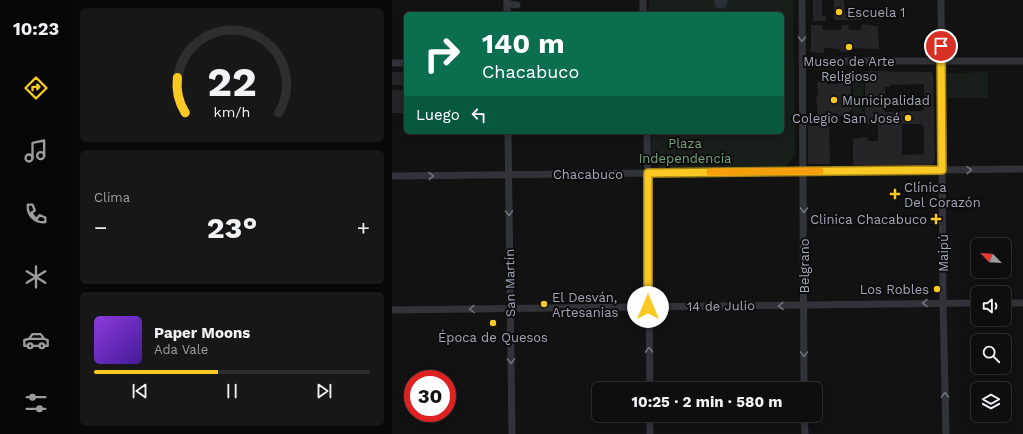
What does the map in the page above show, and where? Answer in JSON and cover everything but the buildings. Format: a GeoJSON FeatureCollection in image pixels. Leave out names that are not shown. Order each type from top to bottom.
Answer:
{"type":"FeatureCollection","features":[{"type":"Feature","properties":{"kind":"street"},"geometry":{"type":"LineString","coordinates":[[643,0],[643,12]]}},
{"type":"Feature","properties":{"kind":"street","name":"Belgrano"},"geometry":{"type":"LineString","coordinates":[[802,0],[804,382]]}},
{"type":"Feature","properties":{"kind":"street","name":"Maipú"},"geometry":{"type":"LineString","coordinates":[[941,0],[943,302],[946,434]]}},
{"type":"Feature","properties":{"kind":"street"},"geometry":{"type":"LineString","coordinates":[[507,2],[517,5]]}},
{"type":"Feature","properties":{"kind":"street"},"geometry":{"type":"LineString","coordinates":[[802,61],[1023,61]]}},
{"type":"Feature","properties":{"kind":"street"},"geometry":{"type":"LineString","coordinates":[[392,63],[404,63]]}},
{"type":"Feature","properties":{"kind":"street","name":"San Martín"},"geometry":{"type":"LineString","coordinates":[[508,134],[512,434]]}},
{"type":"Feature","properties":{"kind":"street"},"geometry":{"type":"LineString","coordinates":[[646,134],[648,173],[650,382]]}},
{"type":"Feature","properties":{"kind":"street","name":"Chacabuco"},"geometry":{"type":"LineString","coordinates":[[392,176],[1023,169]]}},
{"type":"Feature","properties":{"kind":"street","name":"14 de Julio"},"geometry":{"type":"LineString","coordinates":[[392,310],[971,303]]}},
{"type":"Feature","properties":{"kind":"street"},"geometry":{"type":"LineString","coordinates":[[1011,303],[1023,303]]}},
{"type":"Feature","properties":{"kind":"street"},"geometry":{"type":"LineString","coordinates":[[650,422],[650,434]]}},
{"type":"Feature","properties":{"kind":"street"},"geometry":{"type":"LineString","coordinates":[[804,422],[805,434]]}},
{"type":"Feature","properties":{"kind":"green space","name":"Plaza Independencia"},"geometry":{"type":"Polygon","coordinates":[[[649,0],[793,0],[795,153],[792,160],[787,165],[783,167],[664,170],[655,164],[652,154],[652,134],[784,134],[784,12],[649,12],[649,0]]]}},
{"type":"Feature","properties":{"kind":"green space"},"geometry":{"type":"Polygon","coordinates":[[[988,72],[988,98],[948,98],[947,73],[988,72]]]}},
{"type":"Feature","properties":{"kind":"green space"},"geometry":{"type":"Polygon","coordinates":[[[853,78],[864,78],[863,125],[853,125],[853,78]]]}},
{"type":"Feature","properties":{"kind":"shaded area"},"geometry":{"type":"Polygon","coordinates":[[[714,0],[728,0],[726,7],[720,9],[715,7],[714,0]]]}},
{"type":"Feature","properties":{"kind":"slow traffic"},"geometry":{"type":"LineString","coordinates":[[710,172],[820,171]]}},
{"type":"Feature","properties":{"kind":"place","name":"Escuela 1"},"geometry":{"type":"Point","coordinates":[839,12]}},
{"type":"Feature","properties":{"kind":"place","name":"Museo de Arte Religioso"},"geometry":{"type":"Point","coordinates":[849,47]}},
{"type":"Feature","properties":{"kind":"place","name":"Municipalidad"},"geometry":{"type":"Point","coordinates":[834,100]}},
{"type":"Feature","properties":{"kind":"place","name":"Colegio San José"},"geometry":{"type":"Point","coordinates":[908,118]}},
{"type":"Feature","properties":{"kind":"place","name":"Clínica Del Corazón"},"geometry":{"type":"Point","coordinates":[895,194]}},
{"type":"Feature","properties":{"kind":"place","name":"Clinica Chacabuco"},"geometry":{"type":"Point","coordinates":[936,219]}},
{"type":"Feature","properties":{"kind":"place","name":"Los Robles"},"geometry":{"type":"Point","coordinates":[937,289]}},
{"type":"Feature","properties":{"kind":"place","name":"El Desván, Artesanias"},"geometry":{"type":"Point","coordinates":[544,304]}},
{"type":"Feature","properties":{"kind":"place","name":"Época de Quesos"},"geometry":{"type":"Point","coordinates":[493,323]}},
{"type":"Feature","properties":{"kind":"route"},"geometry":{"type":"LineString","coordinates":[[648,307],[648,173],[942,170],[941,46]]}}]}
